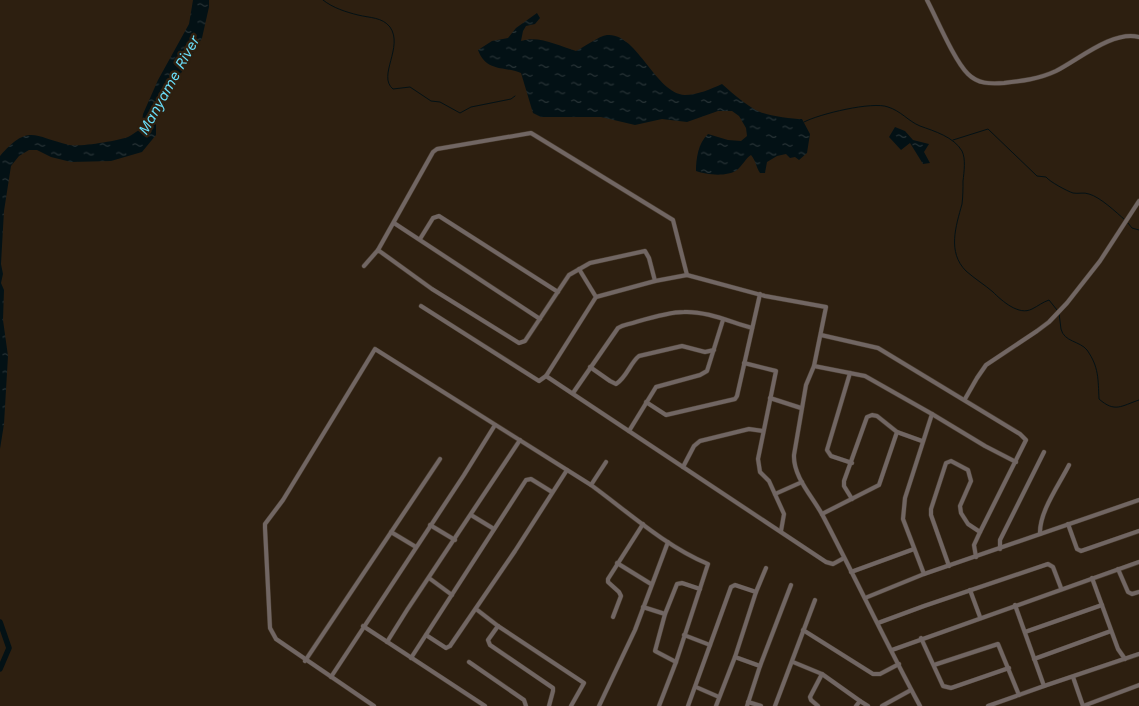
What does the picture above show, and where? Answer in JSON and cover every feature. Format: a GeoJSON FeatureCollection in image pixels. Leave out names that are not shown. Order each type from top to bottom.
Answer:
{"type":"FeatureCollection","features":[{"type":"Feature","properties":{"kind":"street"},"geometry":{"type":"LineString","coordinates":[[927,0],[968,74],[987,84],[1029,81],[1056,71],[1101,45],[1121,38],[1139,37]]}},
{"type":"Feature","properties":{"kind":"street"},"geometry":{"type":"LineString","coordinates":[[364,266],[378,250],[435,150],[531,133],[673,220],[687,275]]}},
{"type":"Feature","properties":{"kind":"street"},"geometry":{"type":"LineString","coordinates":[[965,399],[978,375],[986,365],[1049,322],[1067,303],[1100,261],[1139,201]]}},
{"type":"Feature","properties":{"kind":"street"},"geometry":{"type":"LineString","coordinates":[[420,239],[433,218],[439,216],[558,292]]}},
{"type":"Feature","properties":{"kind":"street"},"geometry":{"type":"LineString","coordinates":[[394,223],[540,319]]}},
{"type":"Feature","properties":{"kind":"street"},"geometry":{"type":"LineString","coordinates":[[378,250],[432,288],[519,344],[525,341],[569,275],[590,263],[645,251],[649,258],[655,281]]}},
{"type":"Feature","properties":{"kind":"street"},"geometry":{"type":"LineString","coordinates":[[579,269],[596,297]]}},
{"type":"Feature","properties":{"kind":"street"},"geometry":{"type":"LineString","coordinates":[[421,306],[539,381],[546,376],[596,297],[655,281],[687,275],[760,294],[826,307],[814,366],[806,382],[794,458],[802,482],[822,514],[920,706]]}},
{"type":"Feature","properties":{"kind":"street"},"geometry":{"type":"LineString","coordinates":[[646,402],[666,415],[735,399],[760,294]]}},
{"type":"Feature","properties":{"kind":"street"},"geometry":{"type":"LineString","coordinates":[[573,393],[618,328],[622,326],[681,312],[709,315],[752,328]]}},
{"type":"Feature","properties":{"kind":"street"},"geometry":{"type":"LineString","coordinates":[[629,431],[656,386],[704,374],[710,367],[723,320]]}},
{"type":"Feature","properties":{"kind":"street"},"geometry":{"type":"LineString","coordinates":[[821,335],[878,348],[965,399],[1020,434],[1026,440],[974,545],[976,557]]}},
{"type":"Feature","properties":{"kind":"street"},"geometry":{"type":"LineString","coordinates":[[590,368],[616,384],[621,381],[639,356],[682,346],[706,352],[714,350]]}},
{"type":"Feature","properties":{"kind":"street"},"geometry":{"type":"LineString","coordinates":[[374,706],[276,639],[270,628],[265,524],[283,500],[375,349],[591,485],[668,542],[708,564],[676,662],[659,706]]}},
{"type":"Feature","properties":{"kind":"street"},"geometry":{"type":"LineString","coordinates":[[744,363],[776,371],[762,431],[758,460],[759,470],[769,482],[784,514],[781,531]]}},
{"type":"Feature","properties":{"kind":"street"},"geometry":{"type":"LineString","coordinates":[[814,366],[864,376],[1016,462]]}},
{"type":"Feature","properties":{"kind":"street"},"geometry":{"type":"LineString","coordinates":[[850,373],[827,450],[832,456],[852,463]]}},
{"type":"Feature","properties":{"kind":"street"},"geometry":{"type":"LineString","coordinates":[[546,376],[826,562],[832,564],[844,558]]}},
{"type":"Feature","properties":{"kind":"street"},"geometry":{"type":"LineString","coordinates":[[770,398],[801,408]]}},
{"type":"Feature","properties":{"kind":"street"},"geometry":{"type":"LineString","coordinates":[[924,574],[904,521],[904,502],[932,414]]}},
{"type":"Feature","properties":{"kind":"street"},"geometry":{"type":"LineString","coordinates":[[852,499],[844,484],[867,418],[872,415],[877,416],[897,432],[922,441]]}},
{"type":"Feature","properties":{"kind":"street"},"geometry":{"type":"LineString","coordinates":[[331,677],[464,475],[495,424]]}},
{"type":"Feature","properties":{"kind":"street"},"geometry":{"type":"LineString","coordinates":[[683,467],[694,446],[700,441],[749,429],[762,431]]}},
{"type":"Feature","properties":{"kind":"street"},"geometry":{"type":"LineString","coordinates":[[822,514],[874,488],[881,482],[897,432]]}},
{"type":"Feature","properties":{"kind":"street"},"geometry":{"type":"LineString","coordinates":[[387,642],[520,440]]}},
{"type":"Feature","properties":{"kind":"street"},"geometry":{"type":"LineString","coordinates":[[1000,549],[1000,540],[1044,452]]}},
{"type":"Feature","properties":{"kind":"street"},"geometry":{"type":"LineString","coordinates":[[305,660],[440,458]]}},
{"type":"Feature","properties":{"kind":"street"},"geometry":{"type":"LineString","coordinates":[[591,485],[606,462]]}},
{"type":"Feature","properties":{"kind":"street"},"geometry":{"type":"LineString","coordinates":[[948,566],[931,515],[933,502],[946,463],[951,462],[968,470],[971,481],[960,506],[961,513],[968,524],[980,532]]}},
{"type":"Feature","properties":{"kind":"street"},"geometry":{"type":"LineString","coordinates":[[1040,534],[1040,524],[1045,512],[1069,465]]}},
{"type":"Feature","properties":{"kind":"street"},"geometry":{"type":"LineString","coordinates":[[426,635],[446,648],[450,646],[566,470]]}},
{"type":"Feature","properties":{"kind":"street"},"geometry":{"type":"LineString","coordinates":[[411,658],[526,480],[531,479],[552,492]]}},
{"type":"Feature","properties":{"kind":"street"},"geometry":{"type":"LineString","coordinates":[[775,494],[802,482]]}},
{"type":"Feature","properties":{"kind":"street"},"geometry":{"type":"LineString","coordinates":[[864,598],[924,574],[1139,500]]}},
{"type":"Feature","properties":{"kind":"street"},"geometry":{"type":"LineString","coordinates":[[471,515],[494,529]]}},
{"type":"Feature","properties":{"kind":"street"},"geometry":{"type":"LineString","coordinates":[[430,524],[455,540]]}},
{"type":"Feature","properties":{"kind":"street"},"geometry":{"type":"LineString","coordinates":[[613,617],[621,596],[607,581],[643,524]]}},
{"type":"Feature","properties":{"kind":"street"},"geometry":{"type":"LineString","coordinates":[[1068,524],[1077,550],[1081,551],[1139,531]]}},
{"type":"Feature","properties":{"kind":"street"},"geometry":{"type":"LineString","coordinates":[[391,532],[416,547]]}},
{"type":"Feature","properties":{"kind":"street"},"geometry":{"type":"LineString","coordinates":[[599,706],[627,649],[668,542]]}},
{"type":"Feature","properties":{"kind":"street"},"geometry":{"type":"LineString","coordinates":[[851,572],[914,549]]}},
{"type":"Feature","properties":{"kind":"street"},"geometry":{"type":"LineString","coordinates":[[892,650],[1061,588],[1139,562]]}},
{"type":"Feature","properties":{"kind":"street"},"geometry":{"type":"LineString","coordinates":[[617,563],[651,584]]}},
{"type":"Feature","properties":{"kind":"street"},"geometry":{"type":"LineString","coordinates":[[878,623],[1048,564],[1053,566],[1061,588]]}},
{"type":"Feature","properties":{"kind":"street"},"geometry":{"type":"LineString","coordinates":[[716,706],[766,568]]}},
{"type":"Feature","properties":{"kind":"street"},"geometry":{"type":"LineString","coordinates":[[1118,569],[1128,592],[1132,594],[1139,592]]}},
{"type":"Feature","properties":{"kind":"street"},"geometry":{"type":"LineString","coordinates":[[429,578],[452,595]]}},
{"type":"Feature","properties":{"kind":"street"},"geometry":{"type":"LineString","coordinates":[[1092,578],[1118,649],[1125,659]]}},
{"type":"Feature","properties":{"kind":"street"},"geometry":{"type":"LineString","coordinates":[[676,662],[655,652],[665,614],[677,584],[682,583],[700,590]]}},
{"type":"Feature","properties":{"kind":"street"},"geometry":{"type":"LineString","coordinates":[[688,706],[731,587],[735,585],[756,592]]}},
{"type":"Feature","properties":{"kind":"street"},"geometry":{"type":"LineString","coordinates":[[761,706],[747,704],[790,585]]}},
{"type":"Feature","properties":{"kind":"street"},"geometry":{"type":"LineString","coordinates":[[970,590],[980,617]]}},
{"type":"Feature","properties":{"kind":"street"},"geometry":{"type":"LineString","coordinates":[[775,706],[815,600]]}},
{"type":"Feature","properties":{"kind":"street"},"geometry":{"type":"LineString","coordinates":[[1015,605],[1044,686]]}},
{"type":"Feature","properties":{"kind":"street"},"geometry":{"type":"LineString","coordinates":[[1024,632],[1102,605]]}},
{"type":"Feature","properties":{"kind":"street"},"geometry":{"type":"LineString","coordinates":[[643,607],[665,614]]}},
{"type":"Feature","properties":{"kind":"street"},"geometry":{"type":"LineString","coordinates":[[476,609],[498,626],[584,683],[571,706]]}},
{"type":"Feature","properties":{"kind":"street"},"geometry":{"type":"LineString","coordinates":[[363,626],[485,706]]}},
{"type":"Feature","properties":{"kind":"street"},"geometry":{"type":"LineString","coordinates":[[498,626],[488,640],[490,644],[553,688],[554,691],[549,706]]}},
{"type":"Feature","properties":{"kind":"street"},"geometry":{"type":"LineString","coordinates":[[803,630],[873,674],[880,674],[899,664]]}},
{"type":"Feature","properties":{"kind":"street"},"geometry":{"type":"LineString","coordinates":[[1034,659],[1111,631]]}},
{"type":"Feature","properties":{"kind":"street"},"geometry":{"type":"LineString","coordinates":[[684,635],[710,645]]}},
{"type":"Feature","properties":{"kind":"street"},"geometry":{"type":"LineString","coordinates":[[921,638],[943,686],[951,688],[1009,668]]}},
{"type":"Feature","properties":{"kind":"street"},"geometry":{"type":"LineString","coordinates":[[934,665],[996,644],[1000,646],[1019,695]]}},
{"type":"Feature","properties":{"kind":"street"},"geometry":{"type":"LineString","coordinates":[[988,706],[1139,654]]}},
{"type":"Feature","properties":{"kind":"street"},"geometry":{"type":"LineString","coordinates":[[735,657],[760,666]]}},
{"type":"Feature","properties":{"kind":"street"},"geometry":{"type":"LineString","coordinates":[[469,662],[524,700],[526,706]]}},
{"type":"Feature","properties":{"kind":"street"},"geometry":{"type":"LineString","coordinates":[[793,662],[822,674],[868,706]]}},
{"type":"Feature","properties":{"kind":"street"},"geometry":{"type":"LineString","coordinates":[[818,706],[810,697],[822,674]]}},
{"type":"Feature","properties":{"kind":"street"},"geometry":{"type":"LineString","coordinates":[[1073,676],[1083,706],[1139,686]]}},
{"type":"Feature","properties":{"kind":"street"},"geometry":{"type":"LineString","coordinates":[[696,687],[719,697]]}},
{"type":"Feature","properties":{"kind":"street"},"geometry":{"type":"LineString","coordinates":[[882,706],[889,705],[911,690]]}},
{"type":"Feature","properties":{"kind":"street"},"geometry":{"type":"LineString","coordinates":[[856,706],[860,701]]}},
{"type":"Feature","properties":{"kind":"water","name":"Manyame River"},"geometry":{"type":"Polygon","coordinates":[[[193,0],[209,0],[202,38],[171,90],[156,123],[156,135],[142,152],[111,161],[71,162],[51,157],[37,150],[29,150],[19,156],[11,166],[4,211],[1,264],[3,274],[1,283],[4,290],[3,320],[8,356],[4,424],[0,449],[0,156],[18,139],[25,136],[39,136],[69,145],[81,145],[123,139],[141,129],[143,114],[158,80],[189,24],[193,0]]]}},
{"type":"Feature","properties":{"kind":"water"},"geometry":{"type":"Polygon","coordinates":[[[537,13],[540,18],[535,24],[526,26],[521,41],[542,40],[576,51],[607,35],[618,37],[628,43],[664,84],[674,92],[685,95],[694,94],[722,84],[755,110],[769,115],[802,119],[810,134],[807,153],[799,160],[795,157],[790,158],[786,154],[777,156],[767,162],[765,173],[760,173],[751,155],[733,172],[717,175],[706,174],[696,171],[696,166],[700,146],[708,134],[728,140],[741,141],[747,136],[746,128],[739,116],[732,111],[718,111],[687,122],[662,119],[635,125],[601,117],[541,117],[533,113],[521,73],[490,65],[481,57],[478,50],[492,41],[508,38],[516,28],[537,13]]]}},
{"type":"Feature","properties":{"kind":"water"},"geometry":{"type":"Polygon","coordinates":[[[895,127],[905,131],[913,140],[929,144],[924,152],[930,163],[923,164],[910,143],[901,150],[889,137],[895,127]]]}},
{"type":"Feature","properties":{"kind":"waterway"},"geometry":{"type":"LineString","coordinates":[[323,0],[344,11],[380,20],[390,27],[394,43],[388,77],[393,89],[410,87],[431,101],[440,102],[460,113],[471,107],[511,99],[515,96]]}},
{"type":"Feature","properties":{"kind":"waterway"},"geometry":{"type":"LineString","coordinates":[[804,122],[821,115],[846,109],[881,106],[893,109],[916,124],[943,135],[954,142],[962,151],[964,162],[962,204],[957,221],[955,239],[955,247],[960,264],[969,274],[1016,309],[1027,311],[1049,300],[1057,310]]}},
{"type":"Feature","properties":{"kind":"waterway"},"geometry":{"type":"LineString","coordinates":[[953,140],[988,129],[1037,176],[1046,177],[1073,193],[1085,193],[1098,198],[1125,220]]}},
{"type":"Feature","properties":{"kind":"waterway"},"geometry":{"type":"LineString","coordinates":[[1128,223],[1132,228],[1139,230]]}},
{"type":"Feature","properties":{"kind":"waterway"},"geometry":{"type":"LineString","coordinates":[[1059,313],[1061,329],[1065,336],[1084,347],[1094,362],[1099,399],[1114,407],[1139,400]]}},
{"type":"Feature","properties":{"kind":"waterway"},"geometry":{"type":"LineString","coordinates":[[0,622],[9,648],[0,669]]}}]}
